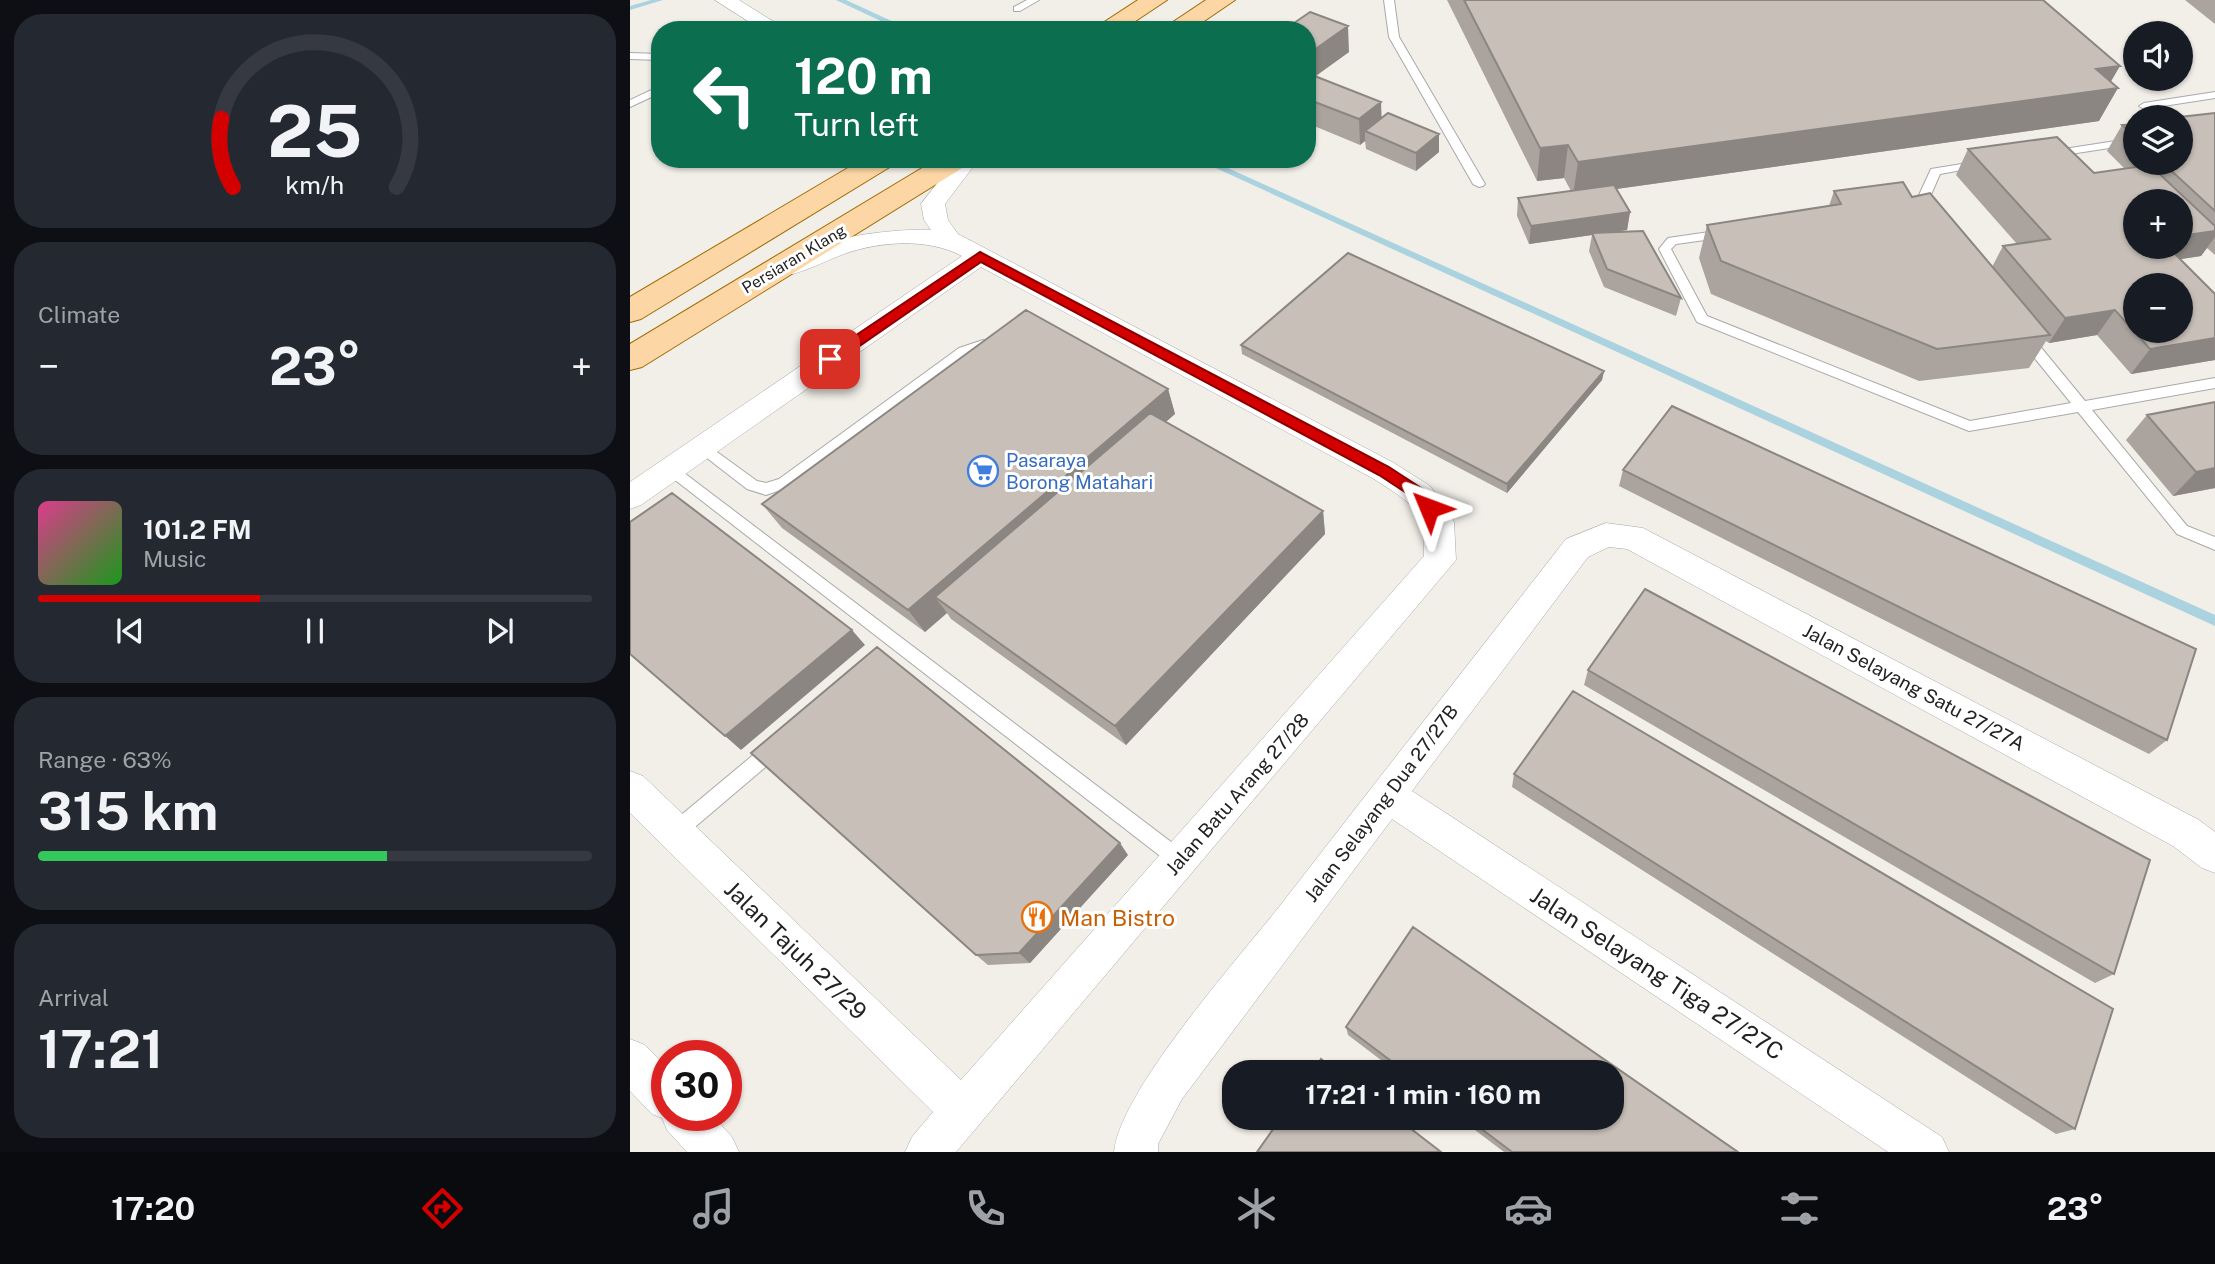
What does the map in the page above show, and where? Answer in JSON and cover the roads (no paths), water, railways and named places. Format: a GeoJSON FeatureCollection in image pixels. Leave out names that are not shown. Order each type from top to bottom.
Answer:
{"type":"FeatureCollection","features":[{"type":"Feature","properties":{"kind":"main road"},"geometry":{"type":"LineString","coordinates":[[1119,21],[1155,0]]}},
{"type":"Feature","properties":{"kind":"main road"},"geometry":{"type":"LineString","coordinates":[[1188,21],[1223,0]]}},
{"type":"Feature","properties":{"kind":"main road"},"geometry":{"type":"LineString","coordinates":[[630,311],[868,168]]}},
{"type":"Feature","properties":{"kind":"main road","name":"Persiaran Klang"},"geometry":{"type":"LineString","coordinates":[[630,359],[942,168]]}},
{"type":"Feature","properties":{"kind":"street"},"geometry":{"type":"LineString","coordinates":[[725,0],[761,21]]}},
{"type":"Feature","properties":{"kind":"street"},"geometry":{"type":"LineString","coordinates":[[949,239],[936,220],[933,204],[961,168]]}},
{"type":"Feature","properties":{"kind":"street"},"geometry":{"type":"LineString","coordinates":[[630,497],[980,256],[949,239],[881,236],[847,242],[759,280]]}},
{"type":"Feature","properties":{"kind":"street","name":"Jalan Batu Arang 27/28"},"geometry":{"type":"LineString","coordinates":[[927,1152],[1440,561],[1439,522],[1419,494],[1384,471],[980,256]]}},
{"type":"Feature","properties":{"kind":"street","name":"Jalan Selayang Dua 27/27B"},"geometry":{"type":"LineString","coordinates":[[1136,1152],[1136,1140],[1167,1084],[1387,795],[1577,548],[1606,535]]}},
{"type":"Feature","properties":{"kind":"street","name":"Jalan Selayang Satu 27/27A"},"geometry":{"type":"LineString","coordinates":[[1606,535],[1632,537],[2186,833],[2215,855]]}},
{"type":"Feature","properties":{"kind":"street","name":"Jalan Tajuh 27/29"},"geometry":{"type":"LineString","coordinates":[[630,788],[962,1111]]}},
{"type":"Feature","properties":{"kind":"street","name":"Jalan Selayang Tiga 27/27C"},"geometry":{"type":"LineString","coordinates":[[1387,795],[1927,1152]]}},
{"type":"Feature","properties":{"kind":"street"},"geometry":{"type":"LineString","coordinates":[[630,1060],[651,1082]]}},
{"type":"Feature","properties":{"kind":"street"},"geometry":{"type":"LineString","coordinates":[[697,1131],[717,1152]]}},
{"type":"Feature","properties":{"kind":"lane"},"geometry":{"type":"LineString","coordinates":[[1017,9],[1034,0]]}},
{"type":"Feature","properties":{"kind":"lane"},"geometry":{"type":"LineString","coordinates":[[1389,0],[1394,37],[1479,184]]}},
{"type":"Feature","properties":{"kind":"lane"},"geometry":{"type":"LineString","coordinates":[[630,55],[651,56]]}},
{"type":"Feature","properties":{"kind":"lane"},"geometry":{"type":"LineString","coordinates":[[630,104],[651,94]]}},
{"type":"Feature","properties":{"kind":"lane"},"geometry":{"type":"LineString","coordinates":[[2150,105],[2215,95]]}},
{"type":"Feature","properties":{"kind":"lane"},"geometry":{"type":"LineString","coordinates":[[2042,155],[2123,143]]}},
{"type":"Feature","properties":{"kind":"lane"},"geometry":{"type":"LineString","coordinates":[[1937,227],[1913,207],[1935,171],[1988,163]]}},
{"type":"Feature","properties":{"kind":"lane"},"geometry":{"type":"LineString","coordinates":[[1741,231],[1672,241],[1665,249],[1702,318],[1969,426],[2215,383]]}},
{"type":"Feature","properties":{"kind":"lane"},"geometry":{"type":"LineString","coordinates":[[2013,322],[2182,530],[2215,544]]}},
{"type":"Feature","properties":{"kind":"lane"},"geometry":{"type":"LineString","coordinates":[[701,448],[752,485],[766,489],[784,483],[811,465],[964,351],[983,345],[1009,356]]}},
{"type":"Feature","properties":{"kind":"lane"},"geometry":{"type":"LineString","coordinates":[[671,469],[892,647],[1180,860]]}},
{"type":"Feature","properties":{"kind":"lane"},"geometry":{"type":"LineString","coordinates":[[675,832],[792,733]]}},
{"type":"Feature","properties":{"kind":"waterway"},"geometry":{"type":"LineString","coordinates":[[630,8],[659,0]]}},
{"type":"Feature","properties":{"kind":"waterway"},"geometry":{"type":"LineString","coordinates":[[840,0],[887,21]]}},
{"type":"Feature","properties":{"kind":"waterway"},"geometry":{"type":"LineString","coordinates":[[1220,168],[2215,621]]}},
{"type":"Feature","properties":{"kind":"place","name":"Pasaraya Borong Matahari"},"geometry":{"type":"Point","coordinates":[983,471]}},
{"type":"Feature","properties":{"kind":"place","name":"Man Bistro"},"geometry":{"type":"Point","coordinates":[1037,917]}}]}
